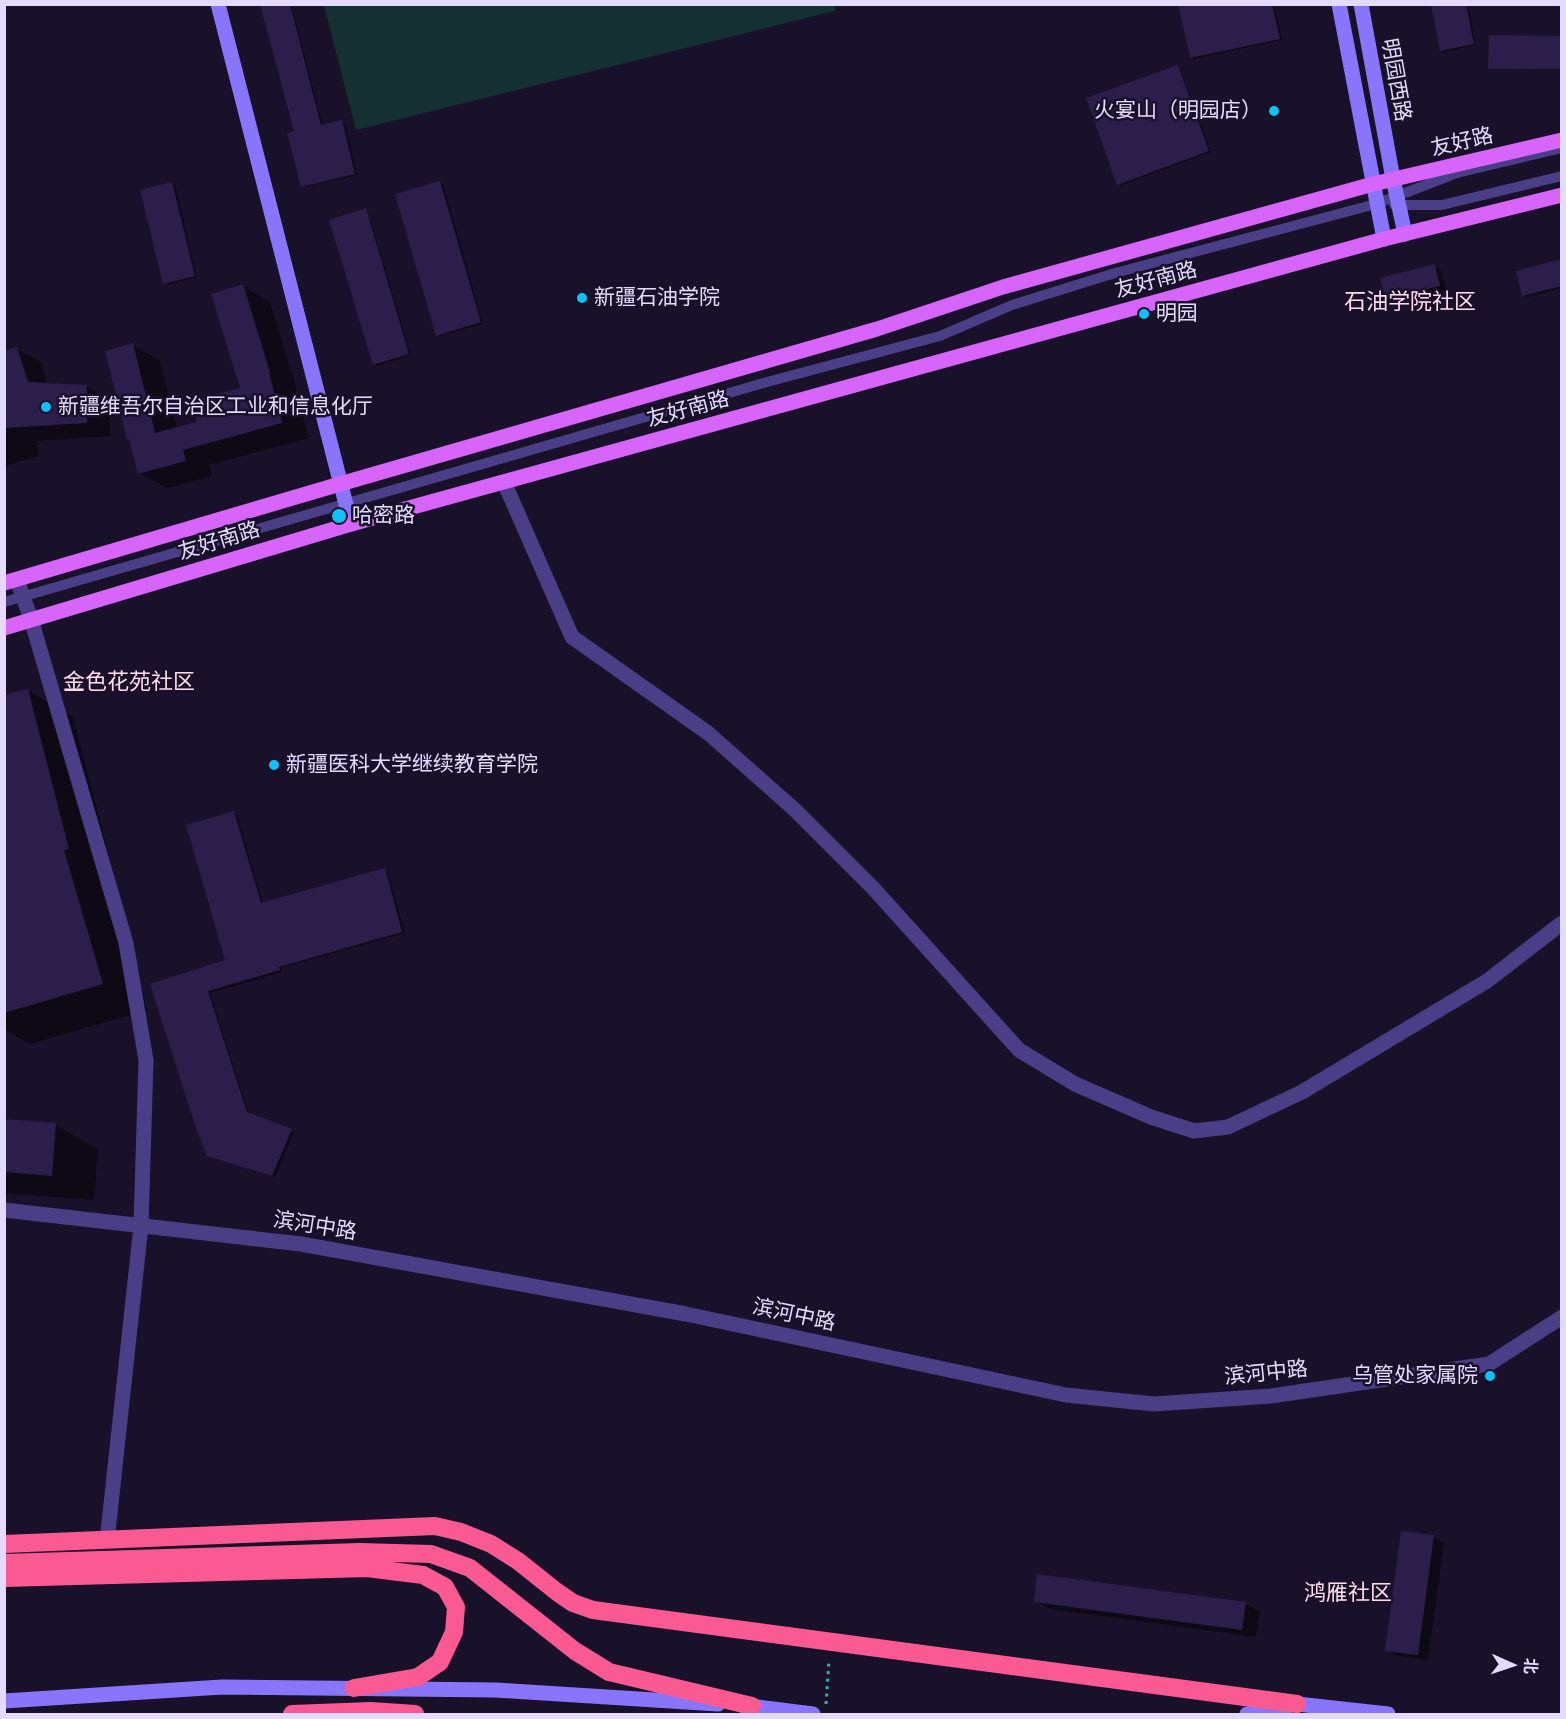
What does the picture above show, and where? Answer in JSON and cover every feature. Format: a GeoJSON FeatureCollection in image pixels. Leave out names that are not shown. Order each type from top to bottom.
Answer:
{"type":"FeatureCollection","features":[{"type":"Feature","properties":{"kind":"highway"},"geometry":{"type":"LineString","coordinates":[[4,1544],[435,1526],[461,1532],[491,1544],[518,1561],[573,1603],[592,1610],[1297,1704]]}},
{"type":"Feature","properties":{"kind":"highway"},"geometry":{"type":"LineString","coordinates":[[4,1578],[363,1560],[431,1554],[470,1568],[575,1651],[609,1672],[752,1706]]}},
{"type":"Feature","properties":{"kind":"highway"},"geometry":{"type":"LineString","coordinates":[[4,1563],[363,1560],[423,1575],[445,1587],[456,1607],[454,1632],[440,1662],[418,1677],[354,1688]]}},
{"type":"Feature","properties":{"kind":"highway"},"geometry":{"type":"LineString","coordinates":[[292,1714],[371,1711],[415,1714]]}},
{"type":"Feature","properties":{"kind":"main road","name":"友好路"},"geometry":{"type":"LineString","coordinates":[[1373,184],[1562,140]]}},
{"type":"Feature","properties":{"kind":"main road","name":"友好南路"},"geometry":{"type":"LineString","coordinates":[[11,581],[877,329],[1003,287],[1373,184]]}},
{"type":"Feature","properties":{"kind":"main road"},"geometry":{"type":"LineString","coordinates":[[1384,239],[1562,195]]}},
{"type":"Feature","properties":{"kind":"main road","name":"友好南路"},"geometry":{"type":"LineString","coordinates":[[4,628],[351,524],[1384,239]]}},
{"type":"Feature","properties":{"kind":"street"},"geometry":{"type":"LineString","coordinates":[[218,4],[351,524]]}},
{"type":"Feature","properties":{"kind":"street","name":"明园西路"},"geometry":{"type":"LineString","coordinates":[[1339,4],[1384,239]]}},
{"type":"Feature","properties":{"kind":"street","name":"明园西路"},"geometry":{"type":"LineString","coordinates":[[1361,4],[1405,234]]}},
{"type":"Feature","properties":{"kind":"street"},"geometry":{"type":"LineString","coordinates":[[504,482],[572,637],[708,733],[794,809],[874,888],[1019,1050],[1075,1084],[1151,1117],[1194,1131],[1228,1127],[1302,1092],[1487,981],[1562,923]]}},
{"type":"Feature","properties":{"kind":"street"},"geometry":{"type":"LineString","coordinates":[[11,581],[23,596],[32,620],[126,944],[146,1060],[141,1226],[107,1540]]}},
{"type":"Feature","properties":{"kind":"street","name":"滨河中路"},"geometry":{"type":"LineString","coordinates":[[4,1210],[301,1244],[686,1314],[1066,1395],[1154,1404],[1271,1396],[1489,1364],[1562,1317]]}},
{"type":"Feature","properties":{"kind":"street"},"geometry":{"type":"LineString","coordinates":[[4,1701],[222,1687],[496,1690],[752,1706],[813,1714]]}},
{"type":"Feature","properties":{"kind":"street"},"geometry":{"type":"LineString","coordinates":[[1247,1714],[1297,1704],[1388,1714]]}},
{"type":"Feature","properties":{"kind":"lane"},"geometry":{"type":"LineString","coordinates":[[4,602],[756,386],[940,336],[1012,305],[1115,273],[1398,200],[1457,173],[1562,148]]}},
{"type":"Feature","properties":{"kind":"lane"},"geometry":{"type":"LineString","coordinates":[[1398,200],[1442,205],[1562,176]]}},
{"type":"Feature","properties":{"kind":"path"},"geometry":{"type":"LineString","coordinates":[[825,1714],[830,1657]]}},
{"type":"Feature","properties":{"kind":"green space"},"geometry":{"type":"Polygon","coordinates":[[[324,5],[835,5],[835,11],[356,130],[324,5]]]}},
{"type":"Feature","properties":{"kind":"building"},"geometry":{"type":"Polygon","coordinates":[[[260,4],[290,4],[321,125],[342,120],[355,174],[301,187],[287,133],[294,131],[260,4]]]}},
{"type":"Feature","properties":{"kind":"building"},"geometry":{"type":"Polygon","coordinates":[[[1178,4],[1272,4],[1280,39],[1190,58],[1178,4]]]}},
{"type":"Feature","properties":{"kind":"building"},"geometry":{"type":"Polygon","coordinates":[[[1431,4],[1466,4],[1474,44],[1440,51],[1431,4]]]}},
{"type":"Feature","properties":{"kind":"building"},"geometry":{"type":"Polygon","coordinates":[[[1489,35],[1562,36],[1562,69],[1488,69],[1489,35]]]}},
{"type":"Feature","properties":{"kind":"building"},"geometry":{"type":"Polygon","coordinates":[[[1178,65],[1209,151],[1117,185],[1086,98],[1178,65]]]}},
{"type":"Feature","properties":{"kind":"building"},"geometry":{"type":"Polygon","coordinates":[[[440,181],[481,322],[436,336],[395,194],[440,181]]]}},
{"type":"Feature","properties":{"kind":"building"},"geometry":{"type":"Polygon","coordinates":[[[172,182],[195,276],[163,284],[140,190],[172,182]]]}},
{"type":"Feature","properties":{"kind":"building"},"geometry":{"type":"Polygon","coordinates":[[[366,208],[409,354],[373,365],[329,220],[366,208]]]}},
{"type":"Feature","properties":{"kind":"building"},"geometry":{"type":"Polygon","coordinates":[[[1562,259],[1562,286],[1522,296],[1516,271],[1562,259]]]}},
{"type":"Feature","properties":{"kind":"building"},"geometry":{"type":"Polygon","coordinates":[[[1435,264],[1440,286],[1385,299],[1380,278],[1435,264]]]}},
{"type":"Feature","properties":{"kind":"building"},"geometry":{"type":"Polygon","coordinates":[[[243,284],[270,372],[282,423],[183,450],[186,461],[138,474],[105,351],[133,343],[155,433],[197,422],[191,401],[240,388],[211,294],[243,284]]]}},
{"type":"Feature","properties":{"kind":"building","name":"新疆维吾尔自治区工业和信息化厅"},"geometry":{"type":"Polygon","coordinates":[[[17,347],[28,382],[87,385],[87,423],[4,428],[4,351],[17,347]]]}},
{"type":"Feature","properties":{"kind":"building"},"geometry":{"type":"Polygon","coordinates":[[[28,689],[69,849],[64,850],[103,984],[4,1013],[4,695],[28,689]]]}},
{"type":"Feature","properties":{"kind":"building"},"geometry":{"type":"Polygon","coordinates":[[[234,811],[261,903],[385,868],[402,932],[279,967],[280,970],[208,991],[247,1112],[292,1129],[272,1176],[207,1156],[150,984],[225,960],[186,825],[234,811]]]}},
{"type":"Feature","properties":{"kind":"building"},"geometry":{"type":"Polygon","coordinates":[[[4,1119],[56,1123],[52,1176],[4,1172],[4,1119]]]}},
{"type":"Feature","properties":{"kind":"building"},"geometry":{"type":"Polygon","coordinates":[[[1401,1531],[1434,1535],[1418,1655],[1385,1651],[1401,1531]]]}},
{"type":"Feature","properties":{"kind":"building"},"geometry":{"type":"Polygon","coordinates":[[[1037,1574],[1246,1602],[1242,1630],[1034,1602],[1037,1574]]]}},
{"type":"Feature","properties":{"kind":"place","name":"火宴山（明园店）"},"geometry":{"type":"Point","coordinates":[1274,111]}},
{"type":"Feature","properties":{"kind":"place","name":"新疆石油学院"},"geometry":{"type":"Point","coordinates":[582,298]}},
{"type":"Feature","properties":{"kind":"place","name":"明园"},"geometry":{"type":"Point","coordinates":[1144,314]}},
{"type":"Feature","properties":{"kind":"place","name":"新疆维吾尔自治区工业和信息化厅"},"geometry":{"type":"Point","coordinates":[46,407]}},
{"type":"Feature","properties":{"kind":"place","name":"哈密路"},"geometry":{"type":"Point","coordinates":[339,516]}},
{"type":"Feature","properties":{"kind":"place","name":"新疆医科大学继续教育学院"},"geometry":{"type":"Point","coordinates":[274,765]}},
{"type":"Feature","properties":{"kind":"place","name":"乌管处家属院"},"geometry":{"type":"Point","coordinates":[1490,1376]}},
{"type":"Feature","properties":{"kind":"district","name":"石油学院社区"},"geometry":{"type":"Point","coordinates":[1410,302]}},
{"type":"Feature","properties":{"kind":"district","name":"金色花苑社区"},"geometry":{"type":"Point","coordinates":[129,682]}},
{"type":"Feature","properties":{"kind":"district","name":"鸿雁社区"},"geometry":{"type":"Point","coordinates":[1348,1593]}}]}
